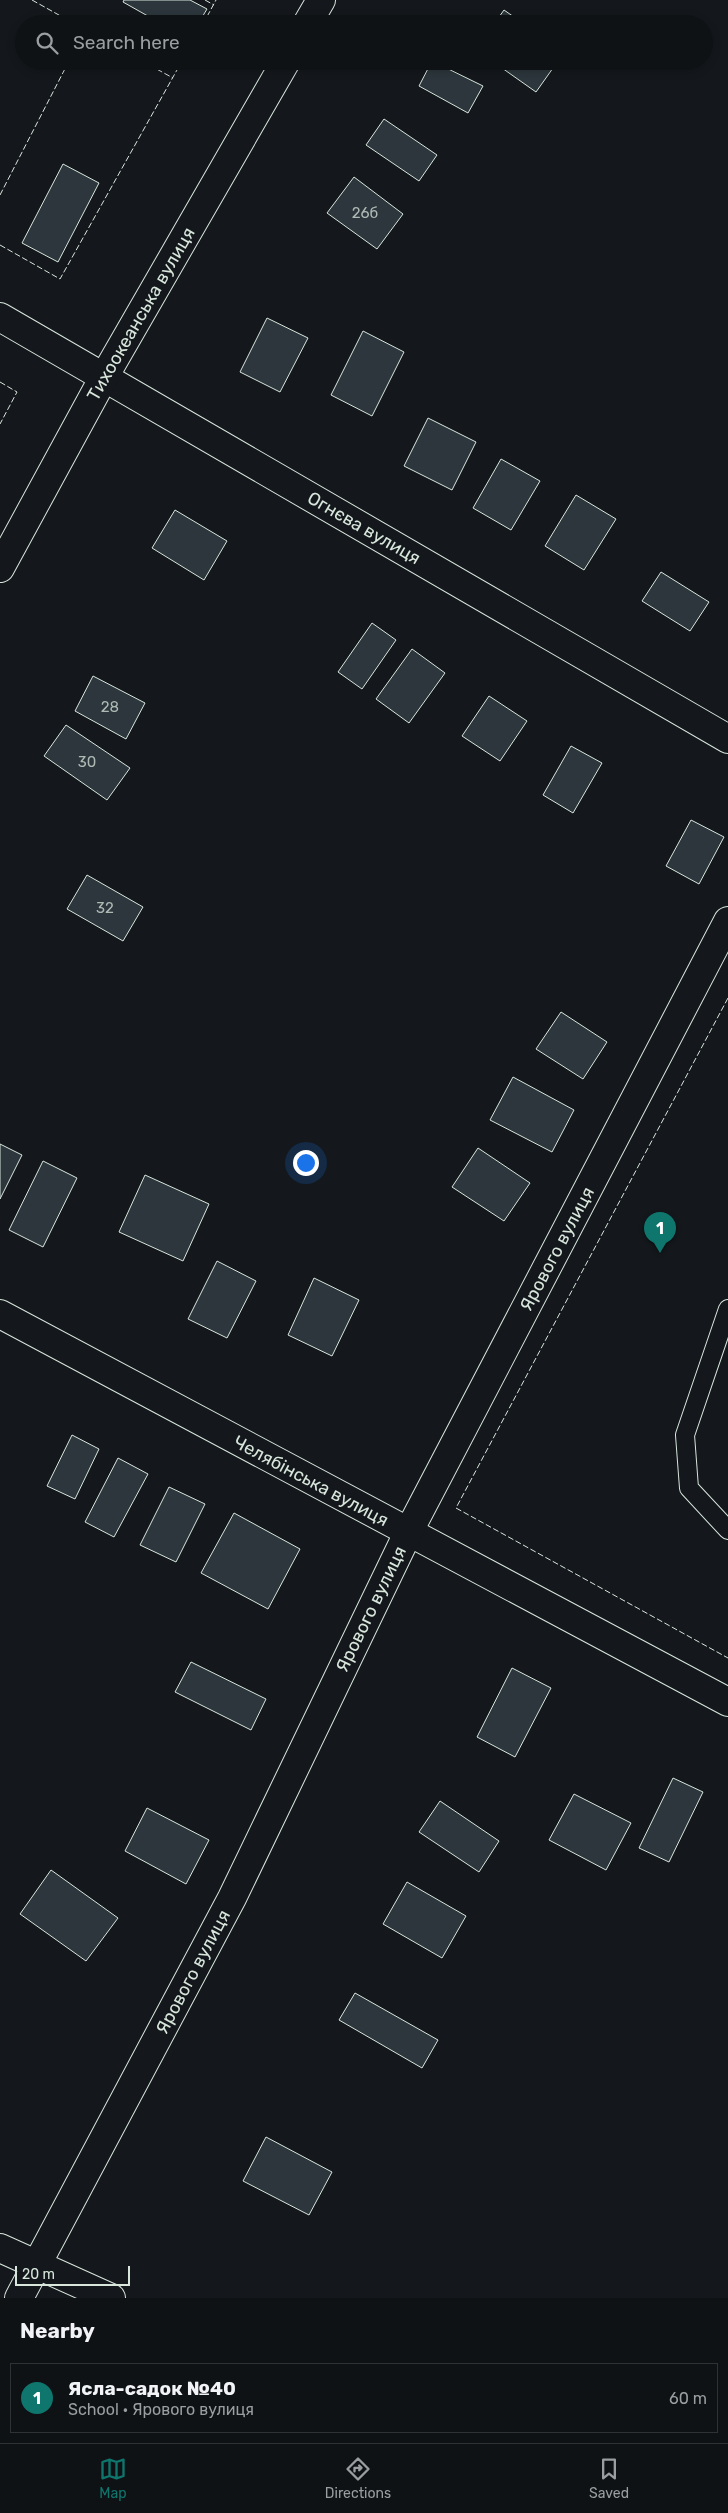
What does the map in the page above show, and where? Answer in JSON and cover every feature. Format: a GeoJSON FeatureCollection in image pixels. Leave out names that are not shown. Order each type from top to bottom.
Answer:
{"type":"FeatureCollection","features":[{"type":"Feature","properties":{"kind":"street"},"geometry":{"type":"LineString","coordinates":[[312,15],[321,0]]}},
{"type":"Feature","properties":{"kind":"street","name":"Тихоокеанська вулиця"},"geometry":{"type":"LineString","coordinates":[[0,568],[104,377],[281,70]]}},
{"type":"Feature","properties":{"kind":"street","name":"Огнєва вулиця"},"geometry":{"type":"LineString","coordinates":[[0,317],[728,739]]}},
{"type":"Feature","properties":{"kind":"street","name":"Ярового вулиця"},"geometry":{"type":"LineString","coordinates":[[18,2298],[37,2266],[232,1898],[408,1533],[728,922]]}},
{"type":"Feature","properties":{"kind":"street","name":"Челябінська вулиця"},"geometry":{"type":"LineString","coordinates":[[0,1314],[728,1702]]}},
{"type":"Feature","properties":{"kind":"street"},"geometry":{"type":"LineString","coordinates":[[0,2248],[111,2298]]}},
{"type":"Feature","properties":{"kind":"lane"},"geometry":{"type":"LineString","coordinates":[[728,1309],[684,1435],[689,1488],[728,1530]]}},
{"type":"Feature","properties":{"kind":"building"},"geometry":{"type":"Polygon","coordinates":[[[124,0],[190,0],[207,9],[203,15],[146,15],[123,2],[124,0]]]}},
{"type":"Feature","properties":{"kind":"building"},"geometry":{"type":"Polygon","coordinates":[[[504,10],[511,15],[500,15],[504,10]]]}},
{"type":"Feature","properties":{"kind":"building"},"geometry":{"type":"Polygon","coordinates":[[[427,70],[450,70],[483,86],[468,113],[419,86],[427,70]]]}},
{"type":"Feature","properties":{"kind":"building"},"geometry":{"type":"Polygon","coordinates":[[[505,70],[552,70],[536,92],[505,70]]]}},
{"type":"Feature","properties":{"kind":"building"},"geometry":{"type":"Polygon","coordinates":[[[384,119],[437,155],[419,181],[366,145],[384,119]]]}},
{"type":"Feature","properties":{"kind":"building"},"geometry":{"type":"Polygon","coordinates":[[[63,164],[99,183],[58,262],[22,243],[63,164]]]}},
{"type":"Feature","properties":{"kind":"building"},"geometry":{"type":"Polygon","coordinates":[[[354,177],[403,214],[377,249],[327,213],[354,177]]]}},
{"type":"Feature","properties":{"kind":"building"},"geometry":{"type":"Polygon","coordinates":[[[267,318],[308,338],[280,392],[240,372],[267,318]]]}},
{"type":"Feature","properties":{"kind":"building"},"geometry":{"type":"Polygon","coordinates":[[[363,331],[404,352],[372,416],[331,395],[363,331]]]}},
{"type":"Feature","properties":{"kind":"building"},"geometry":{"type":"Polygon","coordinates":[[[428,418],[476,442],[452,490],[404,466],[428,418]]]}},
{"type":"Feature","properties":{"kind":"building"},"geometry":{"type":"Polygon","coordinates":[[[501,459],[540,481],[511,530],[473,508],[501,459]]]}},
{"type":"Feature","properties":{"kind":"building"},"geometry":{"type":"Polygon","coordinates":[[[576,495],[616,519],[584,570],[545,546],[576,495]]]}},
{"type":"Feature","properties":{"kind":"building"},"geometry":{"type":"Polygon","coordinates":[[[175,510],[227,541],[204,580],[152,548],[175,510]]]}},
{"type":"Feature","properties":{"kind":"building"},"geometry":{"type":"Polygon","coordinates":[[[661,572],[709,602],[690,631],[642,601],[661,572]]]}},
{"type":"Feature","properties":{"kind":"building"},"geometry":{"type":"Polygon","coordinates":[[[372,623],[396,640],[362,689],[338,672],[372,623]]]}},
{"type":"Feature","properties":{"kind":"building"},"geometry":{"type":"Polygon","coordinates":[[[412,649],[445,673],[409,723],[376,699],[412,649]]]}},
{"type":"Feature","properties":{"kind":"building"},"geometry":{"type":"Polygon","coordinates":[[[93,676],[145,703],[126,739],[75,711],[93,676]]]}},
{"type":"Feature","properties":{"kind":"building"},"geometry":{"type":"Polygon","coordinates":[[[489,696],[527,721],[500,761],[462,736],[489,696]]]}},
{"type":"Feature","properties":{"kind":"building"},"geometry":{"type":"Polygon","coordinates":[[[66,725],[130,768],[107,800],[44,756],[66,725]]]}},
{"type":"Feature","properties":{"kind":"building"},"geometry":{"type":"Polygon","coordinates":[[[571,746],[602,763],[573,813],[543,795],[571,746]]]}},
{"type":"Feature","properties":{"kind":"building"},"geometry":{"type":"Polygon","coordinates":[[[691,820],[724,837],[699,884],[666,866],[691,820]]]}},
{"type":"Feature","properties":{"kind":"building"},"geometry":{"type":"Polygon","coordinates":[[[87,875],[143,907],[123,941],[67,909],[87,875]]]}},
{"type":"Feature","properties":{"kind":"building"},"geometry":{"type":"Polygon","coordinates":[[[561,1012],[607,1042],[583,1079],[536,1049],[561,1012]]]}},
{"type":"Feature","properties":{"kind":"building"},"geometry":{"type":"Polygon","coordinates":[[[513,1077],[574,1110],[552,1152],[490,1120],[513,1077]]]}},
{"type":"Feature","properties":{"kind":"building"},"geometry":{"type":"Polygon","coordinates":[[[0,1144],[22,1155],[0,1199],[0,1144]]]}},
{"type":"Feature","properties":{"kind":"building"},"geometry":{"type":"Polygon","coordinates":[[[478,1148],[530,1183],[504,1221],[452,1187],[478,1148]]]}},
{"type":"Feature","properties":{"kind":"building"},"geometry":{"type":"Polygon","coordinates":[[[43,1161],[77,1178],[43,1247],[9,1230],[43,1161]]]}},
{"type":"Feature","properties":{"kind":"building"},"geometry":{"type":"Polygon","coordinates":[[[145,1175],[209,1204],[183,1261],[119,1232],[145,1175]]]}},
{"type":"Feature","properties":{"kind":"building"},"geometry":{"type":"Polygon","coordinates":[[[217,1261],[256,1281],[227,1338],[188,1319],[217,1261]]]}},
{"type":"Feature","properties":{"kind":"building"},"geometry":{"type":"Polygon","coordinates":[[[314,1278],[359,1300],[332,1356],[288,1335],[314,1278]]]}},
{"type":"Feature","properties":{"kind":"building"},"geometry":{"type":"Polygon","coordinates":[[[72,1435],[99,1449],[75,1499],[47,1486],[72,1435]]]}},
{"type":"Feature","properties":{"kind":"building"},"geometry":{"type":"Polygon","coordinates":[[[118,1458],[148,1474],[114,1537],[85,1522],[118,1458]]]}},
{"type":"Feature","properties":{"kind":"building"},"geometry":{"type":"Polygon","coordinates":[[[169,1487],[205,1504],[176,1562],[140,1545],[169,1487]]]}},
{"type":"Feature","properties":{"kind":"building"},"geometry":{"type":"Polygon","coordinates":[[[234,1513],[300,1549],[268,1609],[201,1573],[234,1513]]]}},
{"type":"Feature","properties":{"kind":"building"},"geometry":{"type":"Polygon","coordinates":[[[191,1662],[266,1699],[251,1730],[175,1692],[191,1662]]]}},
{"type":"Feature","properties":{"kind":"building"},"geometry":{"type":"Polygon","coordinates":[[[512,1668],[551,1688],[515,1757],[477,1737],[512,1668]]]}},
{"type":"Feature","properties":{"kind":"building"},"geometry":{"type":"Polygon","coordinates":[[[673,1778],[703,1792],[669,1862],[639,1848],[673,1778]]]}},
{"type":"Feature","properties":{"kind":"building"},"geometry":{"type":"Polygon","coordinates":[[[574,1794],[631,1823],[606,1870],[549,1840],[574,1794]]]}},
{"type":"Feature","properties":{"kind":"building"},"geometry":{"type":"Polygon","coordinates":[[[440,1801],[499,1841],[479,1872],[419,1832],[440,1801]]]}},
{"type":"Feature","properties":{"kind":"building"},"geometry":{"type":"Polygon","coordinates":[[[147,1808],[209,1840],[186,1884],[125,1851],[147,1808]]]}},
{"type":"Feature","properties":{"kind":"building"},"geometry":{"type":"Polygon","coordinates":[[[51,1870],[118,1918],[86,1961],[20,1914],[51,1870]]]}},
{"type":"Feature","properties":{"kind":"building"},"geometry":{"type":"Polygon","coordinates":[[[407,1882],[466,1916],[442,1958],[383,1924],[407,1882]]]}},
{"type":"Feature","properties":{"kind":"building"},"geometry":{"type":"Polygon","coordinates":[[[355,1993],[438,2040],[422,2068],[339,2020],[355,1993]]]}},
{"type":"Feature","properties":{"kind":"building"},"geometry":{"type":"Polygon","coordinates":[[[266,2137],[332,2172],[309,2215],[243,2181],[266,2137]]]}},
{"type":"Feature","properties":{"kind":"fence"},"geometry":{"type":"LineString","coordinates":[[32,0],[59,15]]}},
{"type":"Feature","properties":{"kind":"fence"},"geometry":{"type":"LineString","coordinates":[[205,0],[214,5]]}},
{"type":"Feature","properties":{"kind":"fence"},"geometry":{"type":"LineString","coordinates":[[208,15],[216,0]]}},
{"type":"Feature","properties":{"kind":"fence"},"geometry":{"type":"LineString","coordinates":[[0,195],[64,70]]}},
{"type":"Feature","properties":{"kind":"fence"},"geometry":{"type":"LineString","coordinates":[[158,70],[173,78]]}},
{"type":"Feature","properties":{"kind":"fence"},"geometry":{"type":"LineString","coordinates":[[0,245],[60,279],[177,70]]}},
{"type":"Feature","properties":{"kind":"fence"},"geometry":{"type":"LineString","coordinates":[[0,382],[17,392],[0,424]]}},
{"type":"Feature","properties":{"kind":"fence"},"geometry":{"type":"LineString","coordinates":[[728,998],[456,1508],[728,1658]]}},
{"type":"Feature","properties":{"kind":"place","name":"Ясла-садок №40"},"geometry":{"type":"Point","coordinates":[660,1253]}}]}
